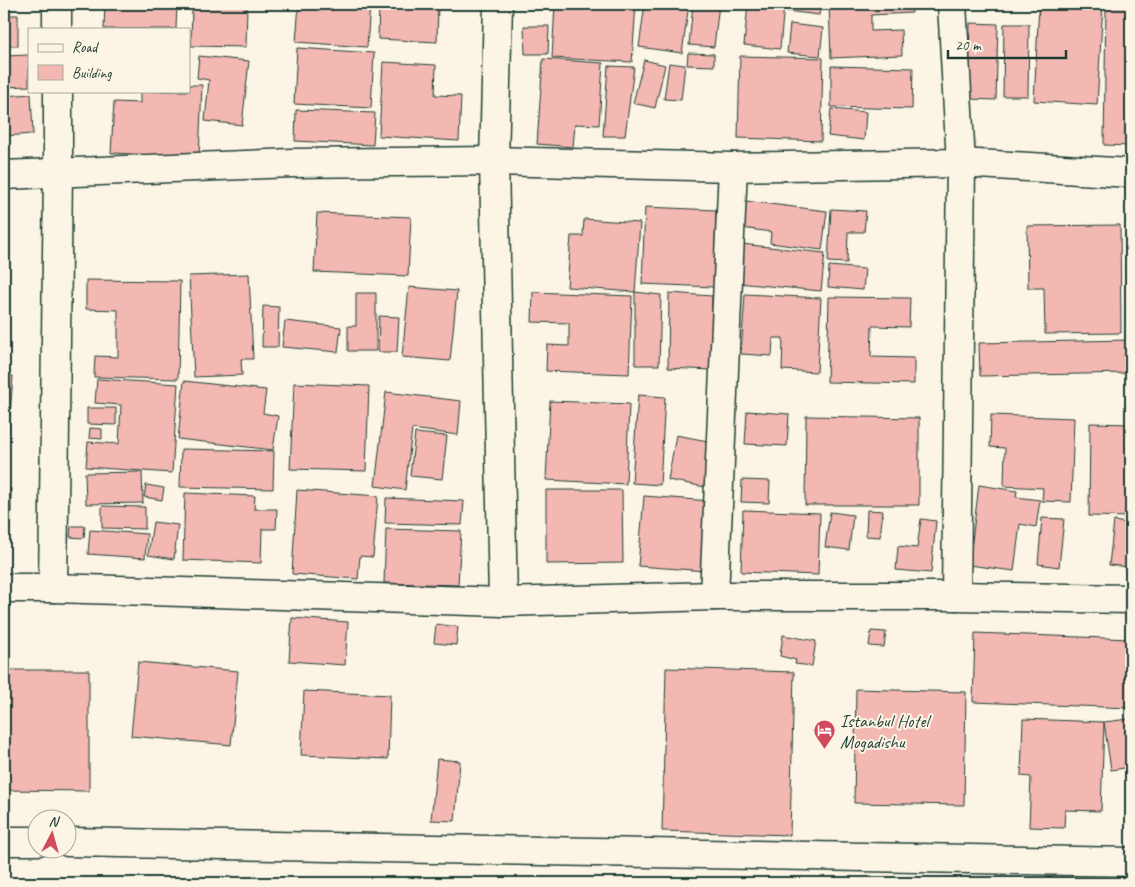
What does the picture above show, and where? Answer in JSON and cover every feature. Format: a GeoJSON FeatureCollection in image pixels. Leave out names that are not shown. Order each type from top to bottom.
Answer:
{"type":"FeatureCollection","features":[{"type":"Feature","properties":{"kind":"street"},"geometry":{"type":"LineString","coordinates":[[57,4],[58,28]]}},
{"type":"Feature","properties":{"kind":"street"},"geometry":{"type":"LineString","coordinates":[[498,4],[494,161],[503,602]]}},
{"type":"Feature","properties":{"kind":"street"},"geometry":{"type":"LineString","coordinates":[[952,4],[961,163],[956,596]]}},
{"type":"Feature","properties":{"kind":"street"},"geometry":{"type":"LineString","coordinates":[[52,588],[58,92]]}},
{"type":"Feature","properties":{"kind":"street"},"geometry":{"type":"LineString","coordinates":[[4,175],[292,163],[494,161],[733,167],[961,163],[1131,172]]}},
{"type":"Feature","properties":{"kind":"street"},"geometry":{"type":"LineString","coordinates":[[714,596],[733,167]]}},
{"type":"Feature","properties":{"kind":"street"},"geometry":{"type":"LineString","coordinates":[[4,588],[503,602],[714,596],[956,596],[1131,599]]}},
{"type":"Feature","properties":{"kind":"street"},"geometry":{"type":"LineString","coordinates":[[4,841],[28,841]]}},
{"type":"Feature","properties":{"kind":"street"},"geometry":{"type":"LineString","coordinates":[[78,842],[1131,862]]}},
{"type":"Feature","properties":{"kind":"building"},"geometry":{"type":"Polygon","coordinates":[[[105,4],[177,4],[176,28],[104,28],[105,4]]]}},
{"type":"Feature","properties":{"kind":"building"},"geometry":{"type":"Polygon","coordinates":[[[192,4],[247,4],[246,47],[191,46],[192,4]]]}},
{"type":"Feature","properties":{"kind":"building"},"geometry":{"type":"Polygon","coordinates":[[[299,4],[370,4],[367,47],[296,42],[299,4]]]}},
{"type":"Feature","properties":{"kind":"building"},"geometry":{"type":"Polygon","coordinates":[[[379,4],[438,4],[437,42],[378,39],[379,4]]]}},
{"type":"Feature","properties":{"kind":"building"},"geometry":{"type":"Polygon","coordinates":[[[555,4],[636,4],[632,62],[552,58],[555,4]]]}},
{"type":"Feature","properties":{"kind":"building"},"geometry":{"type":"Polygon","coordinates":[[[645,4],[689,4],[682,53],[639,47],[645,4]]]}},
{"type":"Feature","properties":{"kind":"building"},"geometry":{"type":"Polygon","coordinates":[[[693,4],[719,4],[714,47],[689,45],[693,4]]]}},
{"type":"Feature","properties":{"kind":"building"},"geometry":{"type":"Polygon","coordinates":[[[748,4],[784,4],[780,49],[744,45],[748,4]]]}},
{"type":"Feature","properties":{"kind":"building"},"geometry":{"type":"Polygon","coordinates":[[[787,4],[821,4],[819,15],[786,11],[787,4]]]}},
{"type":"Feature","properties":{"kind":"building"},"geometry":{"type":"Polygon","coordinates":[[[829,4],[911,4],[912,13],[871,15],[871,31],[901,30],[902,55],[831,58],[829,4]]]}},
{"type":"Feature","properties":{"kind":"building"},"geometry":{"type":"Polygon","coordinates":[[[1039,4],[1103,4],[1097,105],[1034,101],[1039,4]]]}},
{"type":"Feature","properties":{"kind":"building"},"geometry":{"type":"Polygon","coordinates":[[[1106,4],[1131,4],[1131,146],[1104,145],[1106,4]]]}},
{"type":"Feature","properties":{"kind":"building"},"geometry":{"type":"Polygon","coordinates":[[[4,15],[18,15],[18,46],[4,46],[4,15]]]}},
{"type":"Feature","properties":{"kind":"building"},"geometry":{"type":"Polygon","coordinates":[[[970,23],[998,24],[996,100],[968,99],[970,23]]]}},
{"type":"Feature","properties":{"kind":"building"},"geometry":{"type":"Polygon","coordinates":[[[790,24],[823,28],[820,56],[787,53],[790,24]]]}},
{"type":"Feature","properties":{"kind":"building"},"geometry":{"type":"Polygon","coordinates":[[[1004,24],[1029,24],[1028,96],[1003,96],[1004,24]]]}},
{"type":"Feature","properties":{"kind":"building"},"geometry":{"type":"Polygon","coordinates":[[[524,26],[549,26],[548,54],[525,54],[524,26]]]}},
{"type":"Feature","properties":{"kind":"building"},"geometry":{"type":"Polygon","coordinates":[[[297,48],[374,53],[371,108],[294,104],[297,48]]]}},
{"type":"Feature","properties":{"kind":"building"},"geometry":{"type":"Polygon","coordinates":[[[688,53],[714,54],[714,66],[687,65],[688,53]]]}},
{"type":"Feature","properties":{"kind":"building"},"geometry":{"type":"Polygon","coordinates":[[[28,55],[28,86],[4,87],[4,56],[28,55]]]}},
{"type":"Feature","properties":{"kind":"building"},"geometry":{"type":"Polygon","coordinates":[[[199,56],[249,61],[242,125],[205,121],[209,80],[197,78],[199,56]]]}},
{"type":"Feature","properties":{"kind":"building"},"geometry":{"type":"Polygon","coordinates":[[[740,56],[823,58],[821,141],[738,138],[740,56]]]}},
{"type":"Feature","properties":{"kind":"building"},"geometry":{"type":"Polygon","coordinates":[[[543,59],[603,63],[599,125],[575,124],[573,147],[537,144],[543,59]]]}},
{"type":"Feature","properties":{"kind":"building"},"geometry":{"type":"Polygon","coordinates":[[[644,60],[665,65],[655,108],[633,103],[644,60]]]}},
{"type":"Feature","properties":{"kind":"building"},"geometry":{"type":"Polygon","coordinates":[[[383,62],[436,65],[435,95],[461,96],[459,141],[379,136],[383,62]]]}},
{"type":"Feature","properties":{"kind":"building"},"geometry":{"type":"Polygon","coordinates":[[[669,63],[685,65],[681,100],[664,99],[669,63]]]}},
{"type":"Feature","properties":{"kind":"building"},"geometry":{"type":"Polygon","coordinates":[[[608,66],[634,67],[625,136],[603,136],[608,66]]]}},
{"type":"Feature","properties":{"kind":"building"},"geometry":{"type":"Polygon","coordinates":[[[831,66],[913,68],[912,109],[831,107],[831,66]]]}},
{"type":"Feature","properties":{"kind":"building"},"geometry":{"type":"Polygon","coordinates":[[[190,85],[202,85],[199,157],[111,153],[114,102],[140,103],[140,92],[190,92],[190,85]]]}},
{"type":"Feature","properties":{"kind":"building"},"geometry":{"type":"Polygon","coordinates":[[[31,94],[33,134],[4,136],[4,96],[31,94]]]}},
{"type":"Feature","properties":{"kind":"building"},"geometry":{"type":"Polygon","coordinates":[[[831,109],[866,112],[864,140],[828,136],[831,109]]]}},
{"type":"Feature","properties":{"kind":"building"},"geometry":{"type":"Polygon","coordinates":[[[296,110],[375,113],[373,145],[295,141],[296,110]]]}},
{"type":"Feature","properties":{"kind":"building"},"geometry":{"type":"Polygon","coordinates":[[[745,201],[827,211],[822,250],[770,243],[771,232],[742,228],[745,201]]]}},
{"type":"Feature","properties":{"kind":"building"},"geometry":{"type":"Polygon","coordinates":[[[645,207],[716,210],[714,287],[642,284],[645,207]]]}},
{"type":"Feature","properties":{"kind":"building"},"geometry":{"type":"Polygon","coordinates":[[[831,209],[866,211],[864,232],[848,232],[847,263],[828,262],[831,209]]]}},
{"type":"Feature","properties":{"kind":"building"},"geometry":{"type":"Polygon","coordinates":[[[317,213],[411,217],[408,276],[314,272],[317,213]]]}},
{"type":"Feature","properties":{"kind":"building"},"geometry":{"type":"Polygon","coordinates":[[[584,219],[640,223],[635,292],[567,287],[571,236],[583,236],[584,219]]]}},
{"type":"Feature","properties":{"kind":"building"},"geometry":{"type":"Polygon","coordinates":[[[1120,225],[1121,333],[1045,334],[1044,288],[1028,288],[1027,226],[1120,225]]]}},
{"type":"Feature","properties":{"kind":"building"},"geometry":{"type":"Polygon","coordinates":[[[741,244],[825,253],[821,291],[738,283],[741,244]]]}},
{"type":"Feature","properties":{"kind":"building"},"geometry":{"type":"Polygon","coordinates":[[[829,266],[865,269],[863,290],[828,287],[829,266]]]}},
{"type":"Feature","properties":{"kind":"building"},"geometry":{"type":"Polygon","coordinates":[[[249,274],[253,359],[241,359],[242,375],[194,377],[189,276],[249,274]]]}},
{"type":"Feature","properties":{"kind":"building"},"geometry":{"type":"Polygon","coordinates":[[[86,280],[180,281],[178,379],[94,377],[95,356],[118,357],[118,310],[86,309],[86,280]]]}},
{"type":"Feature","properties":{"kind":"building"},"geometry":{"type":"Polygon","coordinates":[[[409,287],[457,291],[450,361],[402,357],[409,287]]]}},
{"type":"Feature","properties":{"kind":"building"},"geometry":{"type":"Polygon","coordinates":[[[533,292],[632,296],[629,374],[546,371],[547,345],[569,346],[569,323],[532,322],[533,292]]]}},
{"type":"Feature","properties":{"kind":"building"},"geometry":{"type":"Polygon","coordinates":[[[635,292],[661,295],[659,365],[635,365],[635,292]]]}},
{"type":"Feature","properties":{"kind":"building"},"geometry":{"type":"Polygon","coordinates":[[[356,293],[376,293],[376,351],[348,351],[348,326],[356,326],[356,293]]]}},
{"type":"Feature","properties":{"kind":"building"},"geometry":{"type":"Polygon","coordinates":[[[669,293],[712,296],[712,370],[668,368],[669,293]]]}},
{"type":"Feature","properties":{"kind":"building"},"geometry":{"type":"Polygon","coordinates":[[[745,294],[821,298],[817,372],[782,370],[783,338],[773,338],[772,356],[741,354],[745,294]]]}},
{"type":"Feature","properties":{"kind":"building"},"geometry":{"type":"Polygon","coordinates":[[[829,297],[910,298],[909,327],[872,326],[871,357],[914,358],[914,384],[827,382],[829,297]]]}},
{"type":"Feature","properties":{"kind":"building"},"geometry":{"type":"Polygon","coordinates":[[[263,306],[279,307],[278,347],[262,347],[263,306]]]}},
{"type":"Feature","properties":{"kind":"building"},"geometry":{"type":"Polygon","coordinates":[[[379,316],[399,317],[397,352],[378,352],[379,316]]]}},
{"type":"Feature","properties":{"kind":"building"},"geometry":{"type":"Polygon","coordinates":[[[285,321],[341,327],[338,352],[282,347],[285,321]]]}},
{"type":"Feature","properties":{"kind":"building"},"geometry":{"type":"Polygon","coordinates":[[[1131,340],[1131,373],[980,376],[979,343],[1131,340]]]}},
{"type":"Feature","properties":{"kind":"building"},"geometry":{"type":"Polygon","coordinates":[[[4,376],[13,376],[8,442],[4,442],[4,376]]]}},
{"type":"Feature","properties":{"kind":"building"},"geometry":{"type":"Polygon","coordinates":[[[97,379],[178,384],[172,473],[86,467],[88,442],[119,444],[121,405],[95,403],[97,379]]]}},
{"type":"Feature","properties":{"kind":"building"},"geometry":{"type":"Polygon","coordinates":[[[184,381],[266,390],[263,413],[278,416],[273,450],[178,439],[184,381]]]}},
{"type":"Feature","properties":{"kind":"building"},"geometry":{"type":"Polygon","coordinates":[[[294,383],[369,386],[366,471],[290,469],[294,383]]]}},
{"type":"Feature","properties":{"kind":"building"},"geometry":{"type":"Polygon","coordinates":[[[386,392],[461,401],[458,435],[412,429],[405,490],[375,486],[386,392]]]}},
{"type":"Feature","properties":{"kind":"building"},"geometry":{"type":"Polygon","coordinates":[[[638,395],[665,397],[660,485],[632,483],[638,395]]]}},
{"type":"Feature","properties":{"kind":"building"},"geometry":{"type":"Polygon","coordinates":[[[550,401],[629,404],[626,484],[546,480],[550,401]]]}},
{"type":"Feature","properties":{"kind":"building"},"geometry":{"type":"Polygon","coordinates":[[[87,408],[116,408],[116,425],[87,424],[87,408]]]}},
{"type":"Feature","properties":{"kind":"building"},"geometry":{"type":"Polygon","coordinates":[[[747,411],[789,414],[787,446],[745,444],[747,411]]]}},
{"type":"Feature","properties":{"kind":"building"},"geometry":{"type":"Polygon","coordinates":[[[991,415],[1074,418],[1071,502],[1042,501],[1043,488],[1004,486],[1005,448],[990,447],[991,415]]]}},
{"type":"Feature","properties":{"kind":"building"},"geometry":{"type":"Polygon","coordinates":[[[806,416],[919,418],[919,505],[805,505],[806,416]]]}},
{"type":"Feature","properties":{"kind":"building"},"geometry":{"type":"Polygon","coordinates":[[[1090,423],[1131,424],[1131,517],[1089,516],[1090,423]]]}},
{"type":"Feature","properties":{"kind":"building"},"geometry":{"type":"Polygon","coordinates":[[[90,428],[102,429],[102,439],[89,438],[90,428]]]}},
{"type":"Feature","properties":{"kind":"building"},"geometry":{"type":"Polygon","coordinates":[[[415,433],[447,436],[442,479],[410,476],[415,433]]]}},
{"type":"Feature","properties":{"kind":"building"},"geometry":{"type":"Polygon","coordinates":[[[676,435],[713,442],[705,487],[668,480],[676,435]]]}},
{"type":"Feature","properties":{"kind":"building"},"geometry":{"type":"Polygon","coordinates":[[[181,449],[274,451],[273,489],[180,487],[181,449]]]}},
{"type":"Feature","properties":{"kind":"building"},"geometry":{"type":"Polygon","coordinates":[[[142,472],[143,503],[86,504],[85,473],[142,472]]]}},
{"type":"Feature","properties":{"kind":"building"},"geometry":{"type":"Polygon","coordinates":[[[742,480],[770,481],[769,503],[741,502],[742,480]]]}},
{"type":"Feature","properties":{"kind":"building"},"geometry":{"type":"Polygon","coordinates":[[[146,485],[164,488],[162,500],[144,497],[146,485]]]}},
{"type":"Feature","properties":{"kind":"building"},"geometry":{"type":"Polygon","coordinates":[[[979,485],[1017,491],[1016,497],[1040,500],[1036,527],[1020,524],[1014,571],[969,565],[979,485]]]}},
{"type":"Feature","properties":{"kind":"building"},"geometry":{"type":"Polygon","coordinates":[[[4,489],[11,489],[11,520],[4,520],[4,489]]]}},
{"type":"Feature","properties":{"kind":"building"},"geometry":{"type":"Polygon","coordinates":[[[297,490],[378,496],[373,557],[360,556],[358,579],[292,574],[297,490]]]}},
{"type":"Feature","properties":{"kind":"building"},"geometry":{"type":"Polygon","coordinates":[[[546,490],[622,490],[623,563],[546,564],[546,490]]]}},
{"type":"Feature","properties":{"kind":"building"},"geometry":{"type":"Polygon","coordinates":[[[185,493],[255,496],[254,509],[277,509],[276,529],[262,529],[261,563],[183,560],[185,493]]]}},
{"type":"Feature","properties":{"kind":"building"},"geometry":{"type":"Polygon","coordinates":[[[644,496],[711,501],[706,571],[638,566],[644,496]]]}},
{"type":"Feature","properties":{"kind":"building"},"geometry":{"type":"Polygon","coordinates":[[[386,498],[464,501],[462,525],[385,523],[386,498]]]}},
{"type":"Feature","properties":{"kind":"building"},"geometry":{"type":"Polygon","coordinates":[[[102,506],[145,507],[145,529],[102,528],[102,506]]]}},
{"type":"Feature","properties":{"kind":"building"},"geometry":{"type":"Polygon","coordinates":[[[743,510],[820,513],[818,575],[741,572],[743,510]]]}},
{"type":"Feature","properties":{"kind":"building"},"geometry":{"type":"Polygon","coordinates":[[[867,510],[883,511],[880,537],[866,536],[867,510]]]}},
{"type":"Feature","properties":{"kind":"building"},"geometry":{"type":"Polygon","coordinates":[[[830,512],[853,515],[849,550],[825,547],[830,512]]]}},
{"type":"Feature","properties":{"kind":"building"},"geometry":{"type":"Polygon","coordinates":[[[1042,518],[1064,519],[1059,567],[1038,564],[1042,518]]]}},
{"type":"Feature","properties":{"kind":"building"},"geometry":{"type":"Polygon","coordinates":[[[921,519],[936,521],[931,573],[896,570],[898,546],[917,548],[921,519]]]}},
{"type":"Feature","properties":{"kind":"building"},"geometry":{"type":"Polygon","coordinates":[[[1114,521],[1131,524],[1131,567],[1109,565],[1114,521]]]}},
{"type":"Feature","properties":{"kind":"building"},"geometry":{"type":"Polygon","coordinates":[[[153,522],[178,525],[174,559],[148,555],[153,522]]]}},
{"type":"Feature","properties":{"kind":"building"},"geometry":{"type":"Polygon","coordinates":[[[71,526],[85,526],[84,538],[70,537],[71,526]]]}},
{"type":"Feature","properties":{"kind":"building"},"geometry":{"type":"Polygon","coordinates":[[[386,529],[461,531],[458,585],[384,583],[386,529]]]}},
{"type":"Feature","properties":{"kind":"building"},"geometry":{"type":"Polygon","coordinates":[[[90,530],[147,534],[145,558],[88,554],[90,530]]]}},
{"type":"Feature","properties":{"kind":"building"},"geometry":{"type":"Polygon","coordinates":[[[292,618],[348,622],[345,665],[289,661],[292,618]]]}},
{"type":"Feature","properties":{"kind":"building"},"geometry":{"type":"Polygon","coordinates":[[[436,624],[458,627],[456,645],[434,643],[436,624]]]}},
{"type":"Feature","properties":{"kind":"building"},"geometry":{"type":"Polygon","coordinates":[[[871,631],[886,632],[884,647],[869,646],[871,631]]]}},
{"type":"Feature","properties":{"kind":"building"},"geometry":{"type":"Polygon","coordinates":[[[975,633],[1131,639],[1131,708],[973,702],[975,633]]]}},
{"type":"Feature","properties":{"kind":"building"},"geometry":{"type":"Polygon","coordinates":[[[783,635],[816,641],[812,666],[795,664],[796,660],[780,656],[783,635]]]}},
{"type":"Feature","properties":{"kind":"building"},"geometry":{"type":"Polygon","coordinates":[[[138,662],[238,671],[231,745],[131,736],[138,662]]]}},
{"type":"Feature","properties":{"kind":"building"},"geometry":{"type":"Polygon","coordinates":[[[666,668],[794,672],[790,835],[662,831],[666,668]]]}},
{"type":"Feature","properties":{"kind":"building"},"geometry":{"type":"Polygon","coordinates":[[[4,670],[89,670],[89,791],[4,790],[4,670]]]}},
{"type":"Feature","properties":{"kind":"building"},"geometry":{"type":"Polygon","coordinates":[[[856,689],[966,692],[964,805],[854,803],[856,689]]]}},
{"type":"Feature","properties":{"kind":"building"},"geometry":{"type":"Polygon","coordinates":[[[304,691],[390,695],[388,759],[301,755],[304,691]]]}},
{"type":"Feature","properties":{"kind":"building"},"geometry":{"type":"Polygon","coordinates":[[[1023,719],[1104,722],[1101,811],[1065,810],[1064,828],[1029,827],[1031,777],[1021,776],[1023,719]]]}},
{"type":"Feature","properties":{"kind":"building"},"geometry":{"type":"Polygon","coordinates":[[[1129,719],[1131,767],[1111,770],[1104,722],[1129,719]]]}},
{"type":"Feature","properties":{"kind":"building"},"geometry":{"type":"Polygon","coordinates":[[[437,759],[460,761],[455,821],[431,820],[437,759]]]}},
{"type":"Feature","properties":{"kind":"place","name":"Istanbul Hotel Mogadishu"},"geometry":{"type":"Point","coordinates":[824,750]}}]}
